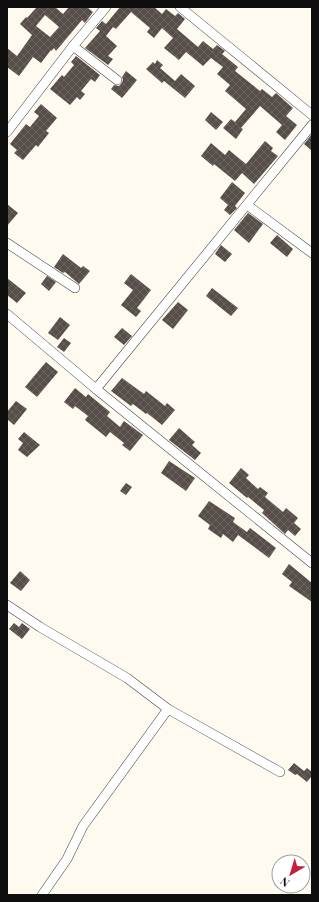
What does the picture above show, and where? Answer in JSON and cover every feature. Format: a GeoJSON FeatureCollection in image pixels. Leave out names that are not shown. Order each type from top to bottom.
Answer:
{"type":"FeatureCollection","features":[{"type":"Feature","properties":{"kind":"street"},"geometry":{"type":"LineString","coordinates":[[7,132],[73,46],[106,7]]}},
{"type":"Feature","properties":{"kind":"street"},"geometry":{"type":"LineString","coordinates":[[180,7],[312,115]]}},
{"type":"Feature","properties":{"kind":"street"},"geometry":{"type":"LineString","coordinates":[[73,46],[117,80]]}},
{"type":"Feature","properties":{"kind":"street"},"geometry":{"type":"LineString","coordinates":[[96,389],[312,125]]}},
{"type":"Feature","properties":{"kind":"street"},"geometry":{"type":"LineString","coordinates":[[247,205],[312,253]]}},
{"type":"Feature","properties":{"kind":"street"},"geometry":{"type":"LineString","coordinates":[[7,243],[75,288]]}},
{"type":"Feature","properties":{"kind":"street"},"geometry":{"type":"LineString","coordinates":[[7,314],[96,389],[312,563]]}},
{"type":"Feature","properties":{"kind":"street"},"geometry":{"type":"LineString","coordinates":[[7,605],[40,627],[126,678],[168,709],[280,772]]}},
{"type":"Feature","properties":{"kind":"street"},"geometry":{"type":"LineString","coordinates":[[42,895],[67,859],[86,822],[168,709]]}},
{"type":"Feature","properties":{"kind":"building"},"geometry":{"type":"Polygon","coordinates":[[[37,7],[55,7],[63,14],[69,7],[87,7],[93,12],[85,23],[82,20],[56,51],[54,48],[51,50],[41,63],[33,57],[19,76],[7,67],[7,48],[17,56],[32,35],[20,24],[26,17],[27,18],[37,7]],[[45,15],[36,26],[50,37],[59,27],[45,15]]]}},
{"type":"Feature","properties":{"kind":"building"},"geometry":{"type":"Polygon","coordinates":[[[120,7],[154,7],[162,14],[166,9],[175,16],[178,13],[185,19],[177,29],[198,47],[203,41],[213,49],[217,45],[225,51],[222,54],[238,67],[235,71],[260,91],[262,89],[272,97],[276,93],[293,108],[286,116],[297,125],[285,140],[276,132],[282,125],[260,106],[241,128],[243,129],[236,139],[223,128],[231,119],[235,122],[246,109],[225,91],[230,85],[217,74],[223,67],[211,58],[203,66],[186,52],[179,60],[164,48],[173,38],[162,28],[154,38],[147,32],[150,28],[131,12],[116,29],[113,27],[106,36],[117,46],[108,56],[113,59],[108,65],[85,48],[100,31],[96,28],[102,21],[106,24],[120,7]]]}},
{"type":"Feature","properties":{"kind":"building"},"geometry":{"type":"Polygon","coordinates":[[[76,56],[100,75],[95,82],[91,79],[81,91],[85,94],[80,100],[77,97],[70,105],[50,89],[62,75],[64,77],[74,65],[71,62],[76,56]]]}},
{"type":"Feature","properties":{"kind":"building"},"geometry":{"type":"Polygon","coordinates":[[[157,60],[163,65],[160,68],[175,81],[181,74],[195,86],[185,98],[164,81],[162,83],[146,69],[153,62],[155,64],[157,60]]]}},
{"type":"Feature","properties":{"kind":"building"},"geometry":{"type":"Polygon","coordinates":[[[126,71],[137,80],[122,98],[111,89],[114,85],[119,86],[121,84],[123,80],[122,77],[126,71]]]}},
{"type":"Feature","properties":{"kind":"building"},"geometry":{"type":"Polygon","coordinates":[[[41,104],[57,118],[46,131],[49,133],[38,147],[36,145],[23,160],[14,153],[17,150],[10,144],[26,124],[30,127],[39,116],[34,112],[41,104]]]}},
{"type":"Feature","properties":{"kind":"building"},"geometry":{"type":"Polygon","coordinates":[[[211,112],[223,122],[216,130],[205,120],[211,112]]]}},
{"type":"Feature","properties":{"kind":"building"},"geometry":{"type":"Polygon","coordinates":[[[312,134],[312,151],[304,144],[312,134]]]}},
{"type":"Feature","properties":{"kind":"building"},"geometry":{"type":"Polygon","coordinates":[[[265,141],[273,148],[271,151],[278,156],[254,184],[242,173],[235,181],[214,164],[213,166],[201,156],[211,143],[225,155],[229,150],[246,164],[265,141]]]}},
{"type":"Feature","properties":{"kind":"building"},"geometry":{"type":"Polygon","coordinates":[[[232,182],[245,193],[235,206],[237,208],[230,215],[224,210],[228,205],[220,198],[232,182]]]}},
{"type":"Feature","properties":{"kind":"building"},"geometry":{"type":"Polygon","coordinates":[[[7,204],[18,213],[7,226],[7,204]]]}},
{"type":"Feature","properties":{"kind":"building"},"geometry":{"type":"Polygon","coordinates":[[[248,213],[263,224],[249,243],[234,230],[248,213]]]}},
{"type":"Feature","properties":{"kind":"building"},"geometry":{"type":"Polygon","coordinates":[[[277,235],[293,249],[287,257],[270,243],[277,235]]]}},
{"type":"Feature","properties":{"kind":"building"},"geometry":{"type":"Polygon","coordinates":[[[221,245],[232,254],[225,262],[215,254],[221,245]]]}},
{"type":"Feature","properties":{"kind":"building"},"geometry":{"type":"Polygon","coordinates":[[[63,254],[81,268],[83,266],[90,271],[79,284],[65,272],[63,273],[54,267],[63,254]]]}},
{"type":"Feature","properties":{"kind":"building"},"geometry":{"type":"Polygon","coordinates":[[[131,274],[151,290],[137,308],[141,311],[136,317],[121,305],[133,290],[124,283],[131,274]]]}},
{"type":"Feature","properties":{"kind":"building"},"geometry":{"type":"Polygon","coordinates":[[[47,276],[56,282],[49,291],[41,284],[47,276]]]}},
{"type":"Feature","properties":{"kind":"building"},"geometry":{"type":"Polygon","coordinates":[[[7,278],[26,293],[17,303],[7,295],[7,278]]]}},
{"type":"Feature","properties":{"kind":"building"},"geometry":{"type":"Polygon","coordinates":[[[212,288],[238,308],[231,316],[206,296],[212,288]]]}},
{"type":"Feature","properties":{"kind":"building"},"geometry":{"type":"Polygon","coordinates":[[[178,302],[188,310],[173,329],[162,320],[178,302]]]}},
{"type":"Feature","properties":{"kind":"building"},"geometry":{"type":"Polygon","coordinates":[[[60,317],[70,325],[58,340],[48,333],[60,317]]]}},
{"type":"Feature","properties":{"kind":"building"},"geometry":{"type":"Polygon","coordinates":[[[122,328],[132,336],[124,345],[114,337],[122,328]]]}},
{"type":"Feature","properties":{"kind":"building"},"geometry":{"type":"Polygon","coordinates":[[[64,338],[71,343],[64,352],[57,347],[64,338]]]}},
{"type":"Feature","properties":{"kind":"building"},"geometry":{"type":"Polygon","coordinates":[[[46,362],[58,372],[37,397],[25,387],[46,362]]]}},
{"type":"Feature","properties":{"kind":"building"},"geometry":{"type":"Polygon","coordinates":[[[122,378],[144,394],[146,391],[165,406],[167,403],[175,410],[162,425],[147,413],[146,414],[133,404],[131,406],[111,391],[122,378]]]}},
{"type":"Feature","properties":{"kind":"building"},"geometry":{"type":"Polygon","coordinates":[[[75,388],[86,397],[88,394],[110,412],[107,416],[120,427],[124,421],[143,435],[130,451],[122,445],[124,443],[110,432],[106,437],[85,420],[88,416],[75,406],[73,409],[64,402],[75,388]]]}},
{"type":"Feature","properties":{"kind":"building"},"geometry":{"type":"Polygon","coordinates":[[[16,401],[27,409],[14,425],[7,419],[7,412],[16,401]]]}},
{"type":"Feature","properties":{"kind":"building"},"geometry":{"type":"Polygon","coordinates":[[[179,428],[195,442],[192,445],[201,453],[195,460],[169,440],[179,428]]]}},
{"type":"Feature","properties":{"kind":"building"},"geometry":{"type":"Polygon","coordinates":[[[24,432],[40,445],[27,457],[18,450],[23,443],[18,439],[24,432]]]}},
{"type":"Feature","properties":{"kind":"building"},"geometry":{"type":"Polygon","coordinates":[[[169,461],[195,478],[186,491],[161,473],[169,461]]]}},
{"type":"Feature","properties":{"kind":"building"},"geometry":{"type":"Polygon","coordinates":[[[241,468],[249,475],[246,478],[258,489],[260,487],[268,493],[265,497],[283,512],[286,508],[298,518],[294,523],[301,529],[295,536],[288,530],[285,534],[262,513],[264,510],[229,483],[241,468]]]}},
{"type":"Feature","properties":{"kind":"building"},"geometry":{"type":"Polygon","coordinates":[[[126,483],[132,487],[126,495],[120,491],[126,483]]]}},
{"type":"Feature","properties":{"kind":"building"},"geometry":{"type":"Polygon","coordinates":[[[209,501],[235,518],[233,522],[247,532],[250,528],[276,548],[269,558],[238,535],[233,542],[223,534],[221,538],[208,529],[210,525],[198,516],[209,501]]]}},
{"type":"Feature","properties":{"kind":"building"},"geometry":{"type":"Polygon","coordinates":[[[289,564],[312,583],[312,602],[289,586],[292,582],[282,574],[289,564]]]}},
{"type":"Feature","properties":{"kind":"building"},"geometry":{"type":"Polygon","coordinates":[[[20,571],[30,580],[21,591],[10,583],[20,571]]]}},
{"type":"Feature","properties":{"kind":"building"},"geometry":{"type":"Polygon","coordinates":[[[14,623],[19,627],[22,623],[30,629],[22,639],[9,629],[14,623]]]}},
{"type":"Feature","properties":{"kind":"building"},"geometry":{"type":"Polygon","coordinates":[[[294,763],[304,771],[307,768],[312,772],[312,776],[307,782],[297,774],[295,775],[288,770],[294,763]]]}}]}
